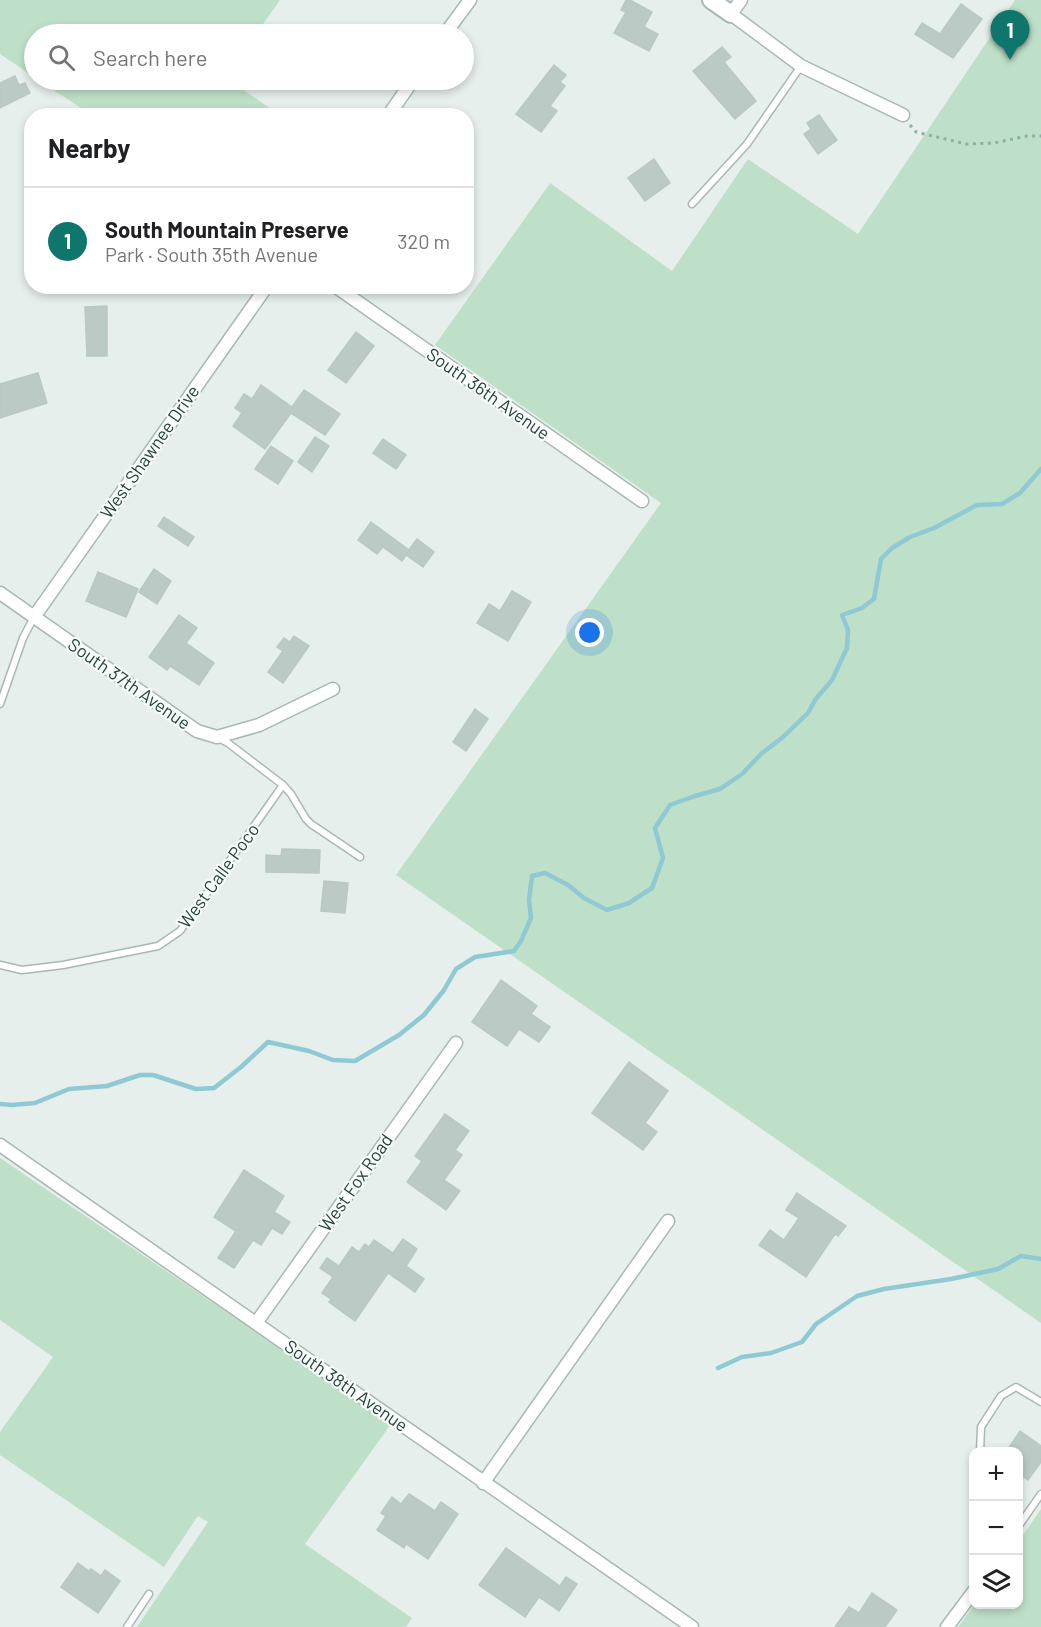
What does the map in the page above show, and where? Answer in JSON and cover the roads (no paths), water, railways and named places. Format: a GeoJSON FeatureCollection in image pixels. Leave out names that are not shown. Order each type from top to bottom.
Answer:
{"type":"FeatureCollection","features":[{"type":"Feature","properties":{"kind":"street"},"geometry":{"type":"LineString","coordinates":[[452,24],[470,0]]}},
{"type":"Feature","properties":{"kind":"street"},"geometry":{"type":"LineString","coordinates":[[711,0],[801,66],[903,115]]}},
{"type":"Feature","properties":{"kind":"street"},"geometry":{"type":"LineString","coordinates":[[731,14],[741,0]]}},
{"type":"Feature","properties":{"kind":"street"},"geometry":{"type":"LineString","coordinates":[[394,108],[406,90]]}},
{"type":"Feature","properties":{"kind":"street","name":"West Shawnee Drive"},"geometry":{"type":"LineString","coordinates":[[34,617],[261,294]]}},
{"type":"Feature","properties":{"kind":"street","name":"South 36th Avenue"},"geometry":{"type":"LineString","coordinates":[[346,294],[642,501]]}},
{"type":"Feature","properties":{"kind":"street","name":"South 37th Avenue"},"geometry":{"type":"LineString","coordinates":[[0,593],[197,731],[217,737]]}},
{"type":"Feature","properties":{"kind":"street"},"geometry":{"type":"LineString","coordinates":[[217,737],[259,724],[333,689]]}},
{"type":"Feature","properties":{"kind":"street","name":"West Fox Road"},"geometry":{"type":"LineString","coordinates":[[256,1323],[456,1042]]}},
{"type":"Feature","properties":{"kind":"street","name":"South 38th Avenue"},"geometry":{"type":"LineString","coordinates":[[0,1145],[692,1627]]}},
{"type":"Feature","properties":{"kind":"street"},"geometry":{"type":"LineString","coordinates":[[483,1483],[668,1221]]}},
{"type":"Feature","properties":{"kind":"street"},"geometry":{"type":"LineString","coordinates":[[947,1627],[969,1597]]}},
{"type":"Feature","properties":{"kind":"lane"},"geometry":{"type":"LineString","coordinates":[[692,204],[747,144],[801,66]]}},
{"type":"Feature","properties":{"kind":"lane"},"geometry":{"type":"LineString","coordinates":[[0,704],[23,638],[34,617]]}},
{"type":"Feature","properties":{"kind":"lane"},"geometry":{"type":"LineString","coordinates":[[217,737],[283,785],[311,824],[360,857]]}},
{"type":"Feature","properties":{"kind":"lane","name":"West Calle Poco"},"geometry":{"type":"LineString","coordinates":[[0,965],[22,970],[63,965],[158,946],[180,931],[283,785]]}},
{"type":"Feature","properties":{"kind":"lane"},"geometry":{"type":"LineString","coordinates":[[980,1447],[981,1427],[1001,1396],[1017,1387],[1041,1401]]}},
{"type":"Feature","properties":{"kind":"lane"},"geometry":{"type":"LineString","coordinates":[[1023,1520],[1041,1494]]}},
{"type":"Feature","properties":{"kind":"lane"},"geometry":{"type":"LineString","coordinates":[[127,1627],[149,1594]]}},
{"type":"Feature","properties":{"kind":"waterway"},"geometry":{"type":"LineString","coordinates":[[0,1104],[35,1103],[69,1089],[107,1086],[140,1075],[153,1075],[196,1089],[214,1088],[268,1042],[309,1051],[333,1060],[355,1061],[399,1035],[424,1015],[444,990],[456,969],[475,957],[514,951],[531,918],[529,900],[532,876],[545,873],[607,910],[629,903],[652,888],[663,858],[655,828],[670,805],[720,789],[742,774],[762,753],[782,738],[808,713],[815,700],[832,680],[847,648],[848,630],[842,615],[862,608],[874,599],[881,559],[892,548],[910,537],[934,528],[977,505],[1002,504],[1020,493],[1041,469]]}},
{"type":"Feature","properties":{"kind":"waterway"},"geometry":{"type":"LineString","coordinates":[[718,1368],[742,1357],[771,1353],[802,1342],[816,1324],[857,1296],[998,1269],[1021,1256],[1041,1259]]}},
{"type":"Feature","properties":{"kind":"place","name":"South Mountain Preserve"},"geometry":{"type":"Point","coordinates":[1010,60]}}]}
